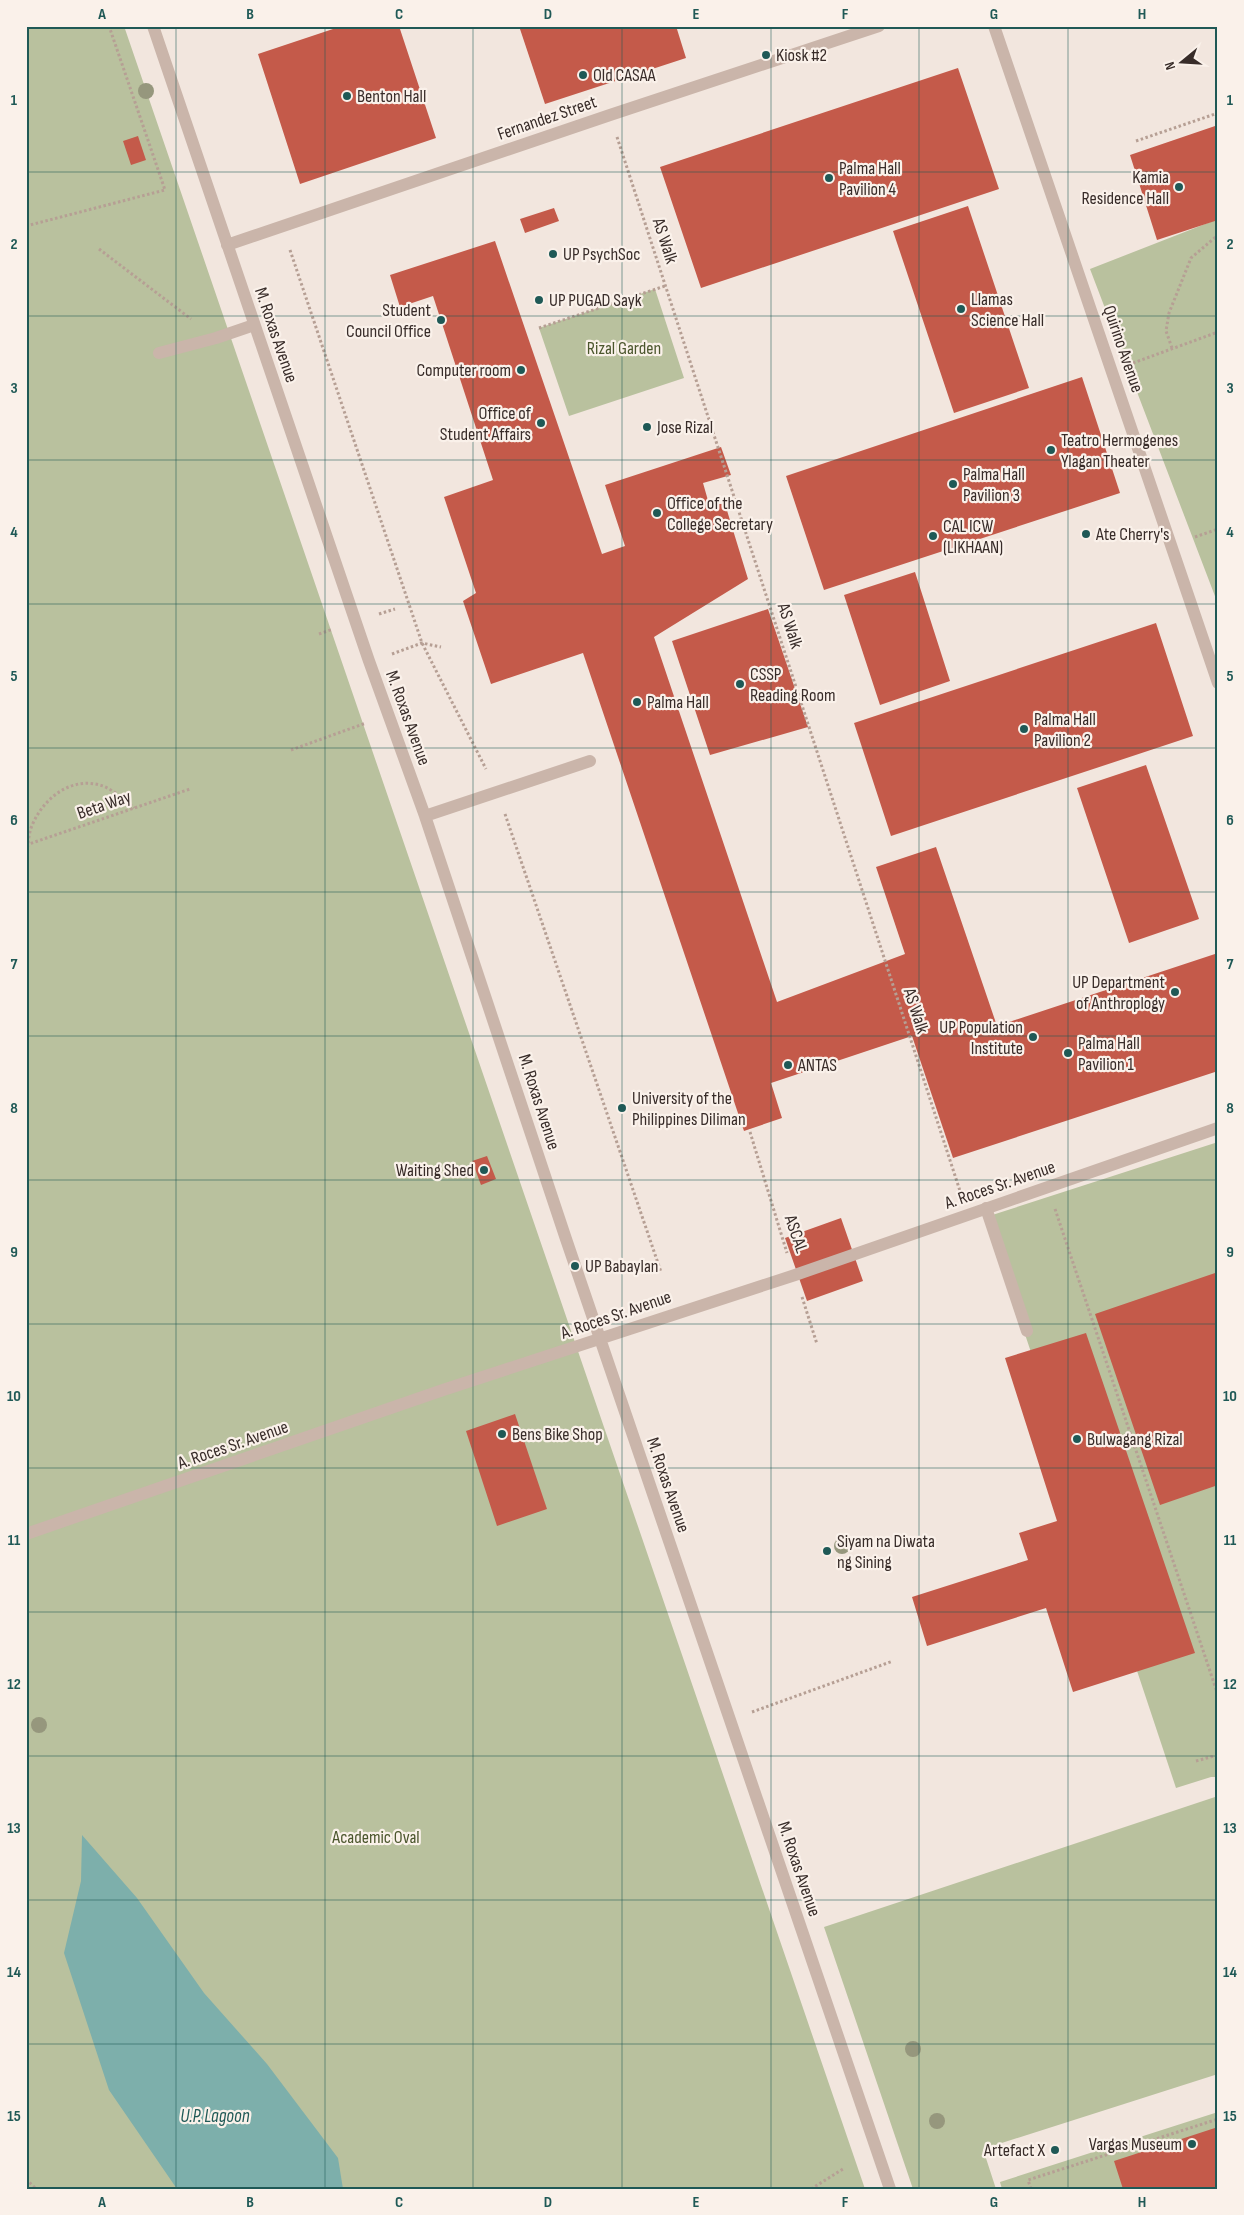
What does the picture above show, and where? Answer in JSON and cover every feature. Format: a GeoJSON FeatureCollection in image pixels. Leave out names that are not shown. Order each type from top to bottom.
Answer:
{"type":"FeatureCollection","features":[{"type":"Feature","properties":{"kind":"street","name":"M. Roxas Avenue"},"geometry":{"type":"LineString","coordinates":[[153,26],[369,661],[425,816],[600,1338],[890,2189]]}},
{"type":"Feature","properties":{"kind":"street","name":"Fernandez Street"},"geometry":{"type":"LineString","coordinates":[[227,245],[879,26]]}},
{"type":"Feature","properties":{"kind":"street","name":"Quirino Avenue"},"geometry":{"type":"LineString","coordinates":[[994,26],[1218,683]]}},
{"type":"Feature","properties":{"kind":"street"},"geometry":{"type":"LineString","coordinates":[[159,353],[216,338],[254,325]]}},
{"type":"Feature","properties":{"kind":"street"},"geometry":{"type":"LineString","coordinates":[[425,816],[497,790],[590,761]]}},
{"type":"Feature","properties":{"kind":"street","name":"A. Roces Sr. Avenue"},"geometry":{"type":"LineString","coordinates":[[26,1534],[443,1390],[795,1275],[1218,1128]]}},
{"type":"Feature","properties":{"kind":"street"},"geometry":{"type":"LineString","coordinates":[[986,1208],[1027,1331]]}},
{"type":"Feature","properties":{"kind":"path"},"geometry":{"type":"LineString","coordinates":[[26,226],[165,190],[110,26]]}},
{"type":"Feature","properties":{"kind":"path"},"geometry":{"type":"LineString","coordinates":[[1136,141],[1218,113]]}},
{"type":"Feature","properties":{"kind":"path","name":"AS Walk"},"geometry":{"type":"LineString","coordinates":[[610,115],[664,286],[955,1173]]}},
{"type":"Feature","properties":{"kind":"path"},"geometry":{"type":"LineString","coordinates":[[1172,348],[1166,331],[1169,313],[1191,258],[1218,235]]}},
{"type":"Feature","properties":{"kind":"path"},"geometry":{"type":"LineString","coordinates":[[290,247],[422,643],[497,790]]}},
{"type":"Feature","properties":{"kind":"path"},"geometry":{"type":"LineString","coordinates":[[100,249],[216,338]]}},
{"type":"Feature","properties":{"kind":"path"},"geometry":{"type":"LineString","coordinates":[[539,328],[664,286]]}},
{"type":"Feature","properties":{"kind":"path"},"geometry":{"type":"LineString","coordinates":[[1112,372],[1218,332]]}},
{"type":"Feature","properties":{"kind":"path"},"geometry":{"type":"LineString","coordinates":[[369,661],[422,643],[441,647]]}},
{"type":"Feature","properties":{"kind":"path"},"geometry":{"type":"LineString","coordinates":[[291,750],[388,716]]}},
{"type":"Feature","properties":{"kind":"path"},"geometry":{"type":"LineString","coordinates":[[26,858],[31,829],[38,814],[50,797],[65,788],[86,784],[102,786],[119,795],[135,808]]}},
{"type":"Feature","properties":{"kind":"path","name":"Beta Way"},"geometry":{"type":"LineString","coordinates":[[27,845],[190,789]]}},
{"type":"Feature","properties":{"kind":"path"},"geometry":{"type":"LineString","coordinates":[[506,815],[661,1272]]}},
{"type":"Feature","properties":{"kind":"path","name":"ASCAL"},"geometry":{"type":"LineString","coordinates":[[750,1132],[779,1230],[817,1344]]}},
{"type":"Feature","properties":{"kind":"path"},"geometry":{"type":"LineString","coordinates":[[1054,1204],[1218,1695]]}},
{"type":"Feature","properties":{"kind":"path"},"geometry":{"type":"LineString","coordinates":[[730,1720],[893,1661]]}},
{"type":"Feature","properties":{"kind":"path"},"geometry":{"type":"LineString","coordinates":[[1196,1761],[1218,1755]]}},
{"type":"Feature","properties":{"kind":"path"},"geometry":{"type":"LineString","coordinates":[[1031,2189],[1028,2180],[1218,2119]]}},
{"type":"Feature","properties":{"kind":"path"},"geometry":{"type":"LineString","coordinates":[[811,2189],[844,2169]]}},
{"type":"Feature","properties":{"kind":"path"},"geometry":{"type":"LineString","coordinates":[[26,2179],[36,2189]]}},
{"type":"Feature","properties":{"kind":"green space","name":"Academic Oval"},"geometry":{"type":"Polygon","coordinates":[[[26,26],[124,26],[865,2189],[26,2189],[26,26]]]}},
{"type":"Feature","properties":{"kind":"green space"},"geometry":{"type":"Polygon","coordinates":[[[1218,219],[1218,604],[1090,269],[1218,219]]]}},
{"type":"Feature","properties":{"kind":"green space","name":"Rizal Garden"},"geometry":{"type":"Polygon","coordinates":[[[655,289],[684,378],[569,416],[539,328],[655,289]]]}},
{"type":"Feature","properties":{"kind":"green space"},"geometry":{"type":"Polygon","coordinates":[[[1218,1142],[1218,1777],[1211,1777],[1176,1788],[986,1217],[1218,1142]]]}},
{"type":"Feature","properties":{"kind":"green space"},"geometry":{"type":"Polygon","coordinates":[[[1218,1796],[1218,2074],[983,2149],[996,2189],[913,2189],[824,1927],[1218,1796]]]}},
{"type":"Feature","properties":{"kind":"green space"},"geometry":{"type":"Polygon","coordinates":[[[1218,2112],[1218,2189],[1002,2189],[1000,2182],[1218,2112]]]}},
{"type":"Feature","properties":{"kind":"water","name":"U.P. Lagoon"},"geometry":{"type":"Polygon","coordinates":[[[82,1835],[137,1898],[204,1993],[267,2064],[338,2158],[343,2189],[177,2189],[109,2090],[64,1953],[81,1881],[82,1835]]]}},
{"type":"Feature","properties":{"kind":"building","name":"Benton Hall"},"geometry":{"type":"Polygon","coordinates":[[[342,26],[399,26],[436,138],[300,184],[258,54],[342,26]]]}},
{"type":"Feature","properties":{"kind":"building","name":"Old CASAA"},"geometry":{"type":"Polygon","coordinates":[[[519,26],[676,26],[686,58],[545,104],[519,26]]]}},
{"type":"Feature","properties":{"kind":"building","name":"Palma Hall Pavilion 4"},"geometry":{"type":"Polygon","coordinates":[[[958,68],[999,189],[701,288],[660,167],[958,68]]]}},
{"type":"Feature","properties":{"kind":"building","name":"Kamia Residence Hall"},"geometry":{"type":"Polygon","coordinates":[[[1218,125],[1218,220],[1157,240],[1130,155],[1218,125]]]}},
{"type":"Feature","properties":{"kind":"building"},"geometry":{"type":"Polygon","coordinates":[[[138,136],[146,160],[131,165],[123,141],[138,136]]]}},
{"type":"Feature","properties":{"kind":"building","name":"Llamas Science Hall"},"geometry":{"type":"Polygon","coordinates":[[[968,206],[1029,388],[954,413],[893,231],[968,206]]]}},
{"type":"Feature","properties":{"kind":"building"},"geometry":{"type":"Polygon","coordinates":[[[554,208],[559,221],[525,233],[520,219],[554,208]]]}},
{"type":"Feature","properties":{"kind":"building","name":"Palma Hall"},"geometry":{"type":"Polygon","coordinates":[[[495,241],[602,554],[625,546],[605,485],[721,447],[731,475],[703,483],[709,504],[725,504],[748,579],[654,637],[777,1002],[905,954],[876,867],[936,847],[997,1026],[1218,953],[1218,1071],[953,1158],[912,1036],[771,1083],[782,1118],[744,1131],[583,653],[491,684],[463,601],[476,593],[444,497],[493,480],[433,296],[400,307],[390,275],[495,241]]]}},
{"type":"Feature","properties":{"kind":"building","name":"Palma Hall Pavilion 3"},"geometry":{"type":"Polygon","coordinates":[[[1082,377],[1120,493],[824,590],[786,476],[1082,377]]]}},
{"type":"Feature","properties":{"kind":"building"},"geometry":{"type":"Polygon","coordinates":[[[915,572],[950,681],[880,705],[844,595],[915,572]]]}},
{"type":"Feature","properties":{"kind":"building","name":"CSSP Reading Room"},"geometry":{"type":"Polygon","coordinates":[[[768,609],[808,727],[710,755],[672,641],[768,609]]]}},
{"type":"Feature","properties":{"kind":"building","name":"Palma Hall Pavilion 2"},"geometry":{"type":"Polygon","coordinates":[[[1156,623],[1193,736],[891,836],[854,723],[1156,623]]]}},
{"type":"Feature","properties":{"kind":"building"},"geometry":{"type":"Polygon","coordinates":[[[1146,765],[1199,919],[1129,943],[1077,788],[1146,765]]]}},
{"type":"Feature","properties":{"kind":"building","name":"Waiting Shed"},"geometry":{"type":"Polygon","coordinates":[[[487,1156],[496,1179],[481,1185],[472,1161],[487,1156]]]}},
{"type":"Feature","properties":{"kind":"building"},"geometry":{"type":"Polygon","coordinates":[[[841,1218],[863,1281],[807,1301],[785,1238],[841,1218]]]}},
{"type":"Feature","properties":{"kind":"building"},"geometry":{"type":"Polygon","coordinates":[[[1218,1272],[1218,1485],[1160,1505],[1095,1314],[1218,1272]]]}},
{"type":"Feature","properties":{"kind":"building","name":"Bulwagang Rizal"},"geometry":{"type":"Polygon","coordinates":[[[1086,1333],[1195,1653],[1073,1692],[1046,1608],[927,1646],[912,1597],[1028,1560],[1019,1533],[1057,1521],[1005,1358],[1086,1333]]]}},
{"type":"Feature","properties":{"kind":"building"},"geometry":{"type":"Polygon","coordinates":[[[515,1414],[547,1509],[497,1526],[466,1431],[515,1414]]]}},
{"type":"Feature","properties":{"kind":"building","name":"Vargas Museum"},"geometry":{"type":"Polygon","coordinates":[[[1218,2127],[1218,2189],[1123,2189],[1114,2161],[1218,2127]]]}},
{"type":"Feature","properties":{"kind":"place","name":"Kiosk #2"},"geometry":{"type":"Point","coordinates":[766,55]}},
{"type":"Feature","properties":{"kind":"place","name":"Old CASAA"},"geometry":{"type":"Point","coordinates":[583,75]}},
{"type":"Feature","properties":{"kind":"place","name":"Benton Hall"},"geometry":{"type":"Point","coordinates":[347,96]}},
{"type":"Feature","properties":{"kind":"place","name":"Palma Hall Pavilion 4"},"geometry":{"type":"Point","coordinates":[829,178]}},
{"type":"Feature","properties":{"kind":"place","name":"Kamia Residence Hall"},"geometry":{"type":"Point","coordinates":[1179,187]}},
{"type":"Feature","properties":{"kind":"place","name":"UP PsychSoc"},"geometry":{"type":"Point","coordinates":[553,254]}},
{"type":"Feature","properties":{"kind":"place","name":"UP PUGAD Sayk"},"geometry":{"type":"Point","coordinates":[539,300]}},
{"type":"Feature","properties":{"kind":"place","name":"Llamas Science Hall"},"geometry":{"type":"Point","coordinates":[961,309]}},
{"type":"Feature","properties":{"kind":"place","name":"Student Council Office"},"geometry":{"type":"Point","coordinates":[441,320]}},
{"type":"Feature","properties":{"kind":"place","name":"Computer room"},"geometry":{"type":"Point","coordinates":[521,370]}},
{"type":"Feature","properties":{"kind":"place","name":"Office of Student Affairs"},"geometry":{"type":"Point","coordinates":[541,423]}},
{"type":"Feature","properties":{"kind":"place","name":"Jose Rizal"},"geometry":{"type":"Point","coordinates":[647,427]}},
{"type":"Feature","properties":{"kind":"place","name":"Teatro Hermogenes Ylagan Theater"},"geometry":{"type":"Point","coordinates":[1051,450]}},
{"type":"Feature","properties":{"kind":"place","name":"Palma Hall Pavilion 3"},"geometry":{"type":"Point","coordinates":[953,484]}},
{"type":"Feature","properties":{"kind":"place","name":"Office of the College Secretary"},"geometry":{"type":"Point","coordinates":[657,513]}},
{"type":"Feature","properties":{"kind":"place","name":"Ate Cherry's"},"geometry":{"type":"Point","coordinates":[1086,534]}},
{"type":"Feature","properties":{"kind":"place","name":"CAL ICW (LIKHAAN)"},"geometry":{"type":"Point","coordinates":[933,536]}},
{"type":"Feature","properties":{"kind":"place","name":"CSSP Reading Room"},"geometry":{"type":"Point","coordinates":[740,684]}},
{"type":"Feature","properties":{"kind":"place","name":"Palma Hall"},"geometry":{"type":"Point","coordinates":[637,702]}},
{"type":"Feature","properties":{"kind":"place","name":"Palma Hall Pavilion 2"},"geometry":{"type":"Point","coordinates":[1024,729]}},
{"type":"Feature","properties":{"kind":"place","name":"UP Department of Anthroplogy"},"geometry":{"type":"Point","coordinates":[1175,992]}},
{"type":"Feature","properties":{"kind":"place","name":"UP Population Institute"},"geometry":{"type":"Point","coordinates":[1033,1037]}},
{"type":"Feature","properties":{"kind":"place","name":"Palma Hall Pavilion 1"},"geometry":{"type":"Point","coordinates":[1068,1053]}},
{"type":"Feature","properties":{"kind":"place","name":"ANTAS"},"geometry":{"type":"Point","coordinates":[788,1065]}},
{"type":"Feature","properties":{"kind":"place","name":"University of the Philippines Diliman"},"geometry":{"type":"Point","coordinates":[622,1108]}},
{"type":"Feature","properties":{"kind":"place","name":"Waiting Shed"},"geometry":{"type":"Point","coordinates":[484,1170]}},
{"type":"Feature","properties":{"kind":"place","name":"UP Babaylan"},"geometry":{"type":"Point","coordinates":[575,1266]}},
{"type":"Feature","properties":{"kind":"place","name":"Bens Bike Shop"},"geometry":{"type":"Point","coordinates":[502,1434]}},
{"type":"Feature","properties":{"kind":"place","name":"Bulwagang Rizal"},"geometry":{"type":"Point","coordinates":[1077,1439]}},
{"type":"Feature","properties":{"kind":"place","name":"Siyam na Diwata ng Sining"},"geometry":{"type":"Point","coordinates":[827,1551]}},
{"type":"Feature","properties":{"kind":"place","name":"Vargas Museum"},"geometry":{"type":"Point","coordinates":[1192,2144]}},
{"type":"Feature","properties":{"kind":"place","name":"Artefact X"},"geometry":{"type":"Point","coordinates":[1055,2150]}}]}
